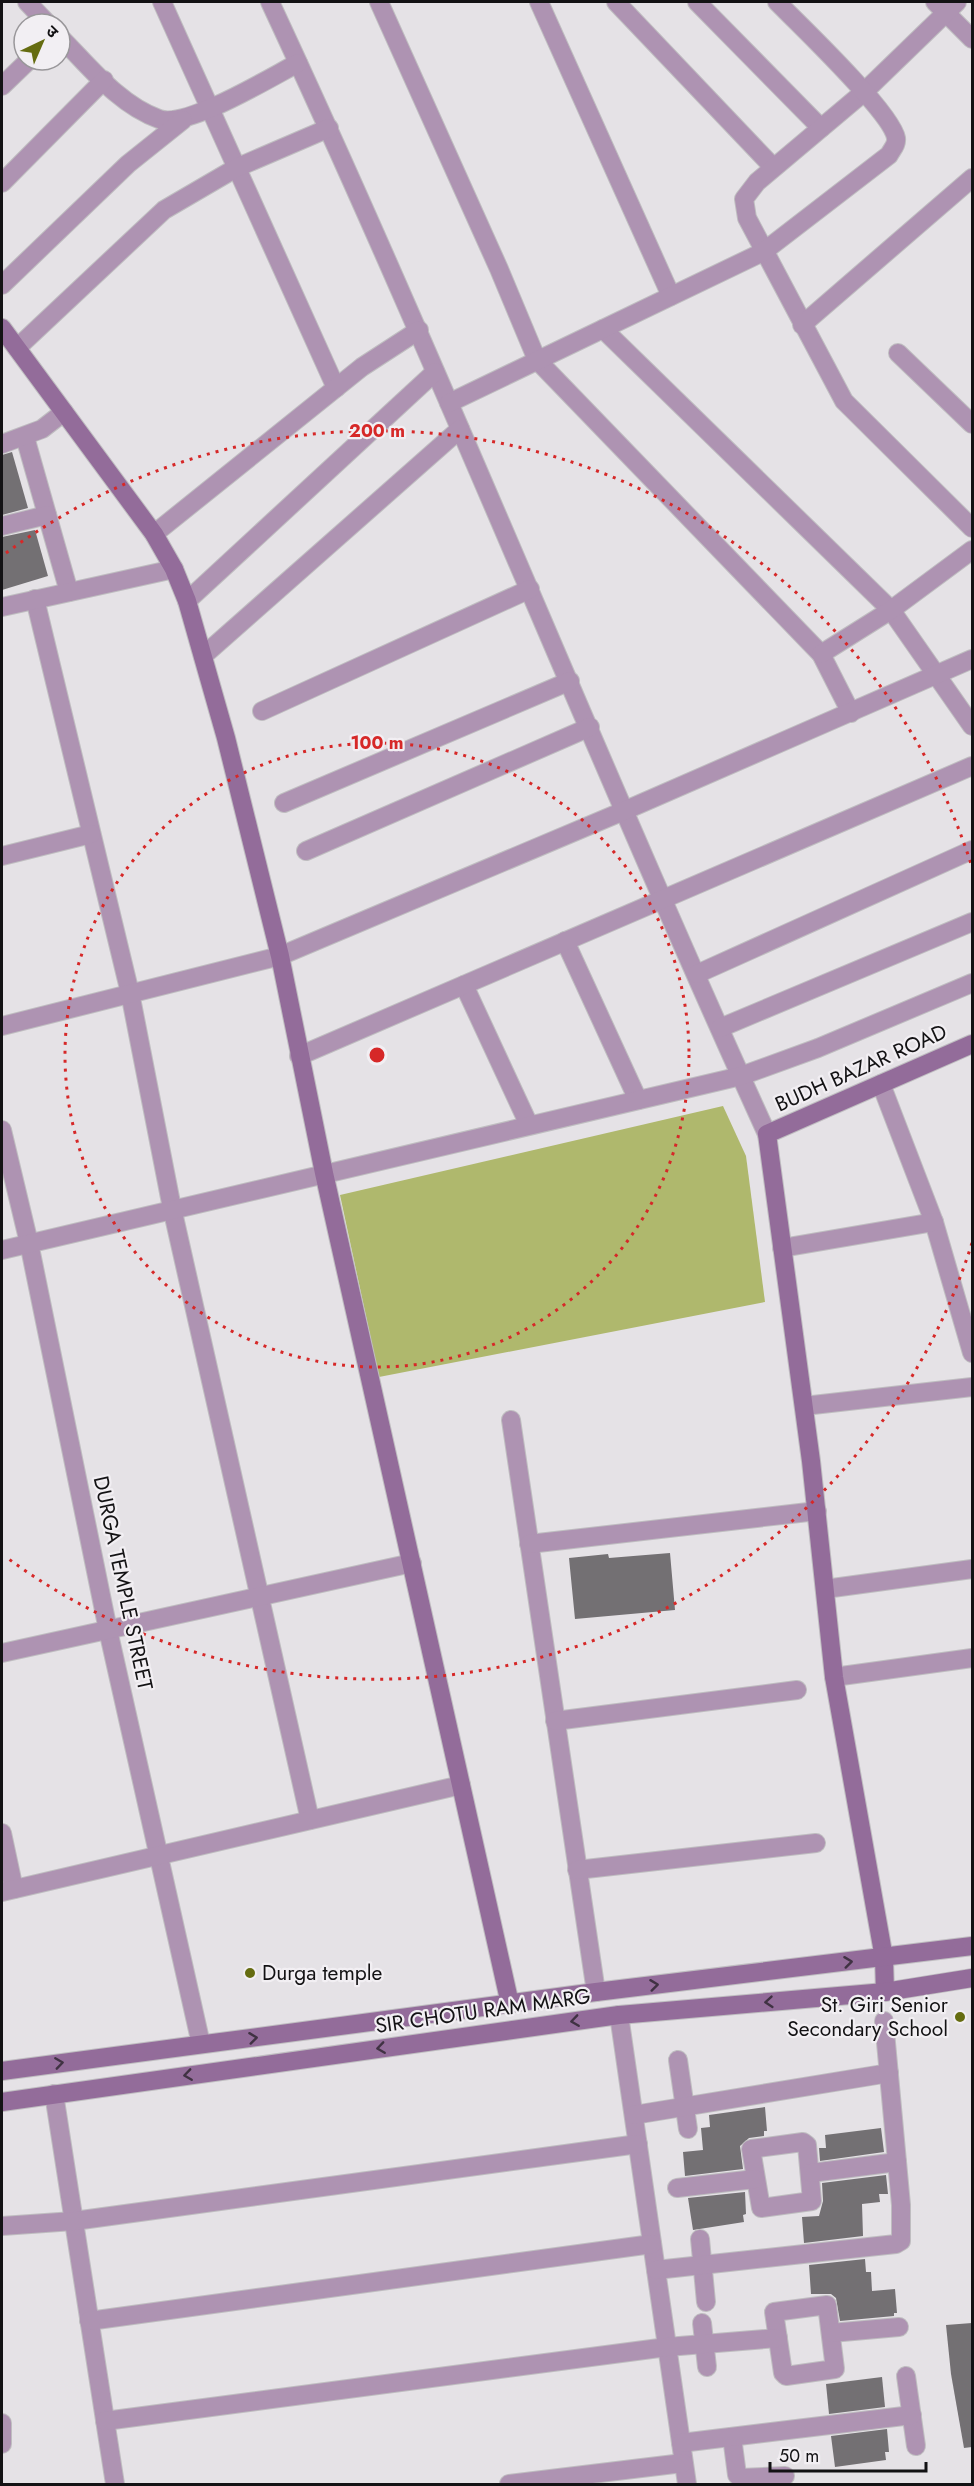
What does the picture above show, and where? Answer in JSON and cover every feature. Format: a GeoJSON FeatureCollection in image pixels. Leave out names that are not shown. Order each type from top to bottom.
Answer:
{"type":"FeatureCollection","features":[{"type":"Feature","properties":{"kind":"street"},"geometry":{"type":"LineString","coordinates":[[162,2],[336,388]]}},
{"type":"Feature","properties":{"kind":"street"},"geometry":{"type":"LineString","coordinates":[[270,2],[419,330],[435,372],[767,1134],[817,1511],[834,1677],[884,1958],[885,1992]]}},
{"type":"Feature","properties":{"kind":"street"},"geometry":{"type":"LineString","coordinates":[[379,2],[499,269],[537,360],[821,654],[851,713]]}},
{"type":"Feature","properties":{"kind":"street"},"geometry":{"type":"LineString","coordinates":[[539,2],[671,296]]}},
{"type":"Feature","properties":{"kind":"street"},"geometry":{"type":"LineString","coordinates":[[616,2],[773,167]]}},
{"type":"Feature","properties":{"kind":"street"},"geometry":{"type":"LineString","coordinates":[[697,2],[821,128]]}},
{"type":"Feature","properties":{"kind":"street"},"geometry":{"type":"LineString","coordinates":[[449,403],[763,252],[889,155],[896,144],[896,137],[890,124],[864,92],[777,2]]}},
{"type":"Feature","properties":{"kind":"street"},"geometry":{"type":"LineString","coordinates":[[972,39],[946,5],[864,92],[773,167],[744,199],[747,218],[763,252],[844,401],[972,528]]}},
{"type":"Feature","properties":{"kind":"street"},"geometry":{"type":"LineString","coordinates":[[72,49],[130,104],[161,120],[183,120]]}},
{"type":"Feature","properties":{"kind":"street"},"geometry":{"type":"LineString","coordinates":[[2,285],[128,164],[183,120],[298,63]]}},
{"type":"Feature","properties":{"kind":"street"},"geometry":{"type":"LineString","coordinates":[[2,86],[17,72]]}},
{"type":"Feature","properties":{"kind":"street"},"geometry":{"type":"LineString","coordinates":[[2,183],[104,80]]}},
{"type":"Feature","properties":{"kind":"street"},"geometry":{"type":"LineString","coordinates":[[17,348],[164,210],[236,168],[329,128]]}},
{"type":"Feature","properties":{"kind":"street"},"geometry":{"type":"LineString","coordinates":[[802,325],[972,178]]}},
{"type":"Feature","properties":{"kind":"street"},"geometry":{"type":"LineString","coordinates":[[2,328],[154,534],[174,569],[187,601],[226,738],[280,956],[324,1173],[510,2004]]}},
{"type":"Feature","properties":{"kind":"street"},"geometry":{"type":"LineString","coordinates":[[603,329],[891,610],[972,726]]}},
{"type":"Feature","properties":{"kind":"street"},"geometry":{"type":"LineString","coordinates":[[154,534],[362,367],[419,330]]}},
{"type":"Feature","properties":{"kind":"street"},"geometry":{"type":"LineString","coordinates":[[898,353],[972,424]]}},
{"type":"Feature","properties":{"kind":"street"},"geometry":{"type":"LineString","coordinates":[[187,601],[435,372]]}},
{"type":"Feature","properties":{"kind":"street"},"geometry":{"type":"LineString","coordinates":[[2,444],[42,429],[64,411]]}},
{"type":"Feature","properties":{"kind":"street"},"geometry":{"type":"LineString","coordinates":[[203,656],[460,429]]}},
{"type":"Feature","properties":{"kind":"street"},"geometry":{"type":"LineString","coordinates":[[25,437],[69,592]]}},
{"type":"Feature","properties":{"kind":"street"},"geometry":{"type":"LineString","coordinates":[[2,526],[47,515]]}},
{"type":"Feature","properties":{"kind":"street"},"geometry":{"type":"LineString","coordinates":[[821,654],[891,610],[972,550]]}},
{"type":"Feature","properties":{"kind":"street"},"geometry":{"type":"LineString","coordinates":[[2,606],[174,569]]}},
{"type":"Feature","properties":{"kind":"street"},"geometry":{"type":"LineString","coordinates":[[262,711],[530,589]]}},
{"type":"Feature","properties":{"kind":"street"},"geometry":{"type":"LineString","coordinates":[[35,599],[130,993],[172,1208],[310,1820]]}},
{"type":"Feature","properties":{"kind":"street"},"geometry":{"type":"LineString","coordinates":[[2,1026],[280,956],[626,810],[972,660]]}},
{"type":"Feature","properties":{"kind":"street"},"geometry":{"type":"LineString","coordinates":[[284,803],[570,681]]}},
{"type":"Feature","properties":{"kind":"street"},"geometry":{"type":"LineString","coordinates":[[306,851],[590,727]]}},
{"type":"Feature","properties":{"kind":"street"},"geometry":{"type":"LineString","coordinates":[[299,1056],[972,766]]}},
{"type":"Feature","properties":{"kind":"street"},"geometry":{"type":"LineString","coordinates":[[2,856],[91,834]]}},
{"type":"Feature","properties":{"kind":"street"},"geometry":{"type":"LineString","coordinates":[[696,974],[972,850]]}},
{"type":"Feature","properties":{"kind":"street"},"geometry":{"type":"LineString","coordinates":[[720,1028],[972,922]]}},
{"type":"Feature","properties":{"kind":"street"},"geometry":{"type":"LineString","coordinates":[[565,941],[638,1100]]}},
{"type":"Feature","properties":{"kind":"street"},"geometry":{"type":"LineString","coordinates":[[2,1250],[172,1208],[741,1076],[818,1048],[972,983]]}},
{"type":"Feature","properties":{"kind":"street"},"geometry":{"type":"LineString","coordinates":[[464,984],[529,1125]]}},
{"type":"Feature","properties":{"kind":"street","name":"BUDH BAZAR ROAD"},"geometry":{"type":"LineString","coordinates":[[767,1134],[972,1044]]}},
{"type":"Feature","properties":{"kind":"street"},"geometry":{"type":"LineString","coordinates":[[881,1084],[934,1222],[972,1353]]}},
{"type":"Feature","properties":{"kind":"street","name":"DURGA TEMPLE STREET"},"geometry":{"type":"LineString","coordinates":[[2,1130],[29,1243],[108,1630],[201,2044]]}},
{"type":"Feature","properties":{"kind":"street"},"geometry":{"type":"LineString","coordinates":[[782,1248],[934,1222]]}},
{"type":"Feature","properties":{"kind":"street"},"geometry":{"type":"LineString","coordinates":[[804,1406],[972,1387]]}},
{"type":"Feature","properties":{"kind":"street"},"geometry":{"type":"LineString","coordinates":[[511,1420],[596,1992]]}},
{"type":"Feature","properties":{"kind":"street"},"geometry":{"type":"LineString","coordinates":[[529,1544],[817,1511]]}},
{"type":"Feature","properties":{"kind":"street"},"geometry":{"type":"LineString","coordinates":[[2,1653],[412,1563]]}},
{"type":"Feature","properties":{"kind":"street"},"geometry":{"type":"LineString","coordinates":[[825,1589],[972,1569]]}},
{"type":"Feature","properties":{"kind":"street"},"geometry":{"type":"LineString","coordinates":[[834,1677],[972,1658]]}},
{"type":"Feature","properties":{"kind":"street"},"geometry":{"type":"LineString","coordinates":[[555,1721],[797,1690]]}},
{"type":"Feature","properties":{"kind":"street"},"geometry":{"type":"LineString","coordinates":[[2,1833],[8,1890],[461,1785]]}},
{"type":"Feature","properties":{"kind":"street"},"geometry":{"type":"LineString","coordinates":[[578,1870],[816,1843]]}},
{"type":"Feature","properties":{"kind":"street","name":"SIR CHOTU RAM MARG"},"geometry":{"type":"LineString","coordinates":[[2,2071],[596,1992],[972,1946]]}},
{"type":"Feature","properties":{"kind":"street","name":"SIR CHOTU RAM MARG"},"geometry":{"type":"LineString","coordinates":[[2,2102],[620,2015],[885,1992],[972,1978]]}},
{"type":"Feature","properties":{"kind":"street"},"geometry":{"type":"LineString","coordinates":[[620,2015],[687,2484]]}},
{"type":"Feature","properties":{"kind":"street"},"geometry":{"type":"LineString","coordinates":[[656,2270],[703,2267],[899,2243],[903,2238],[884,2021]]}},
{"type":"Feature","properties":{"kind":"street"},"geometry":{"type":"LineString","coordinates":[[678,2061],[688,2129]]}},
{"type":"Feature","properties":{"kind":"street"},"geometry":{"type":"LineString","coordinates":[[634,2115],[889,2073]]}},
{"type":"Feature","properties":{"kind":"street"},"geometry":{"type":"LineString","coordinates":[[54,2094],[115,2484]]}},
{"type":"Feature","properties":{"kind":"street"},"geometry":{"type":"LineString","coordinates":[[803,2142],[807,2145],[813,2198],[810,2203],[764,2208],[759,2206],[754,2179],[751,2149],[803,2142]]}},
{"type":"Feature","properties":{"kind":"street"},"geometry":{"type":"LineString","coordinates":[[2,2226],[74,2221],[638,2144]]}},
{"type":"Feature","properties":{"kind":"street"},"geometry":{"type":"LineString","coordinates":[[811,2173],[897,2162]]}},
{"type":"Feature","properties":{"kind":"street"},"geometry":{"type":"LineString","coordinates":[[677,2187],[754,2179]]}},
{"type":"Feature","properties":{"kind":"street"},"geometry":{"type":"LineString","coordinates":[[700,2239],[706,2302]]}},
{"type":"Feature","properties":{"kind":"street"},"geometry":{"type":"LineString","coordinates":[[90,2321],[652,2244]]}},
{"type":"Feature","properties":{"kind":"street"},"geometry":{"type":"LineString","coordinates":[[825,2304],[828,2307],[831,2333],[834,2369],[786,2376],[783,2373],[774,2314],[776,2311],[825,2304]]}},
{"type":"Feature","properties":{"kind":"street"},"geometry":{"type":"LineString","coordinates":[[702,2323],[707,2367]]}},
{"type":"Feature","properties":{"kind":"street"},"geometry":{"type":"LineString","coordinates":[[831,2333],[899,2327]]}},
{"type":"Feature","properties":{"kind":"street"},"geometry":{"type":"LineString","coordinates":[[105,2421],[667,2347],[777,2338]]}},
{"type":"Feature","properties":{"kind":"street"},"geometry":{"type":"LineString","coordinates":[[906,2376],[916,2446]]}},
{"type":"Feature","properties":{"kind":"street"},"geometry":{"type":"LineString","coordinates":[[681,2443],[912,2415]]}},
{"type":"Feature","properties":{"kind":"street"},"geometry":{"type":"LineString","coordinates":[[2,2423],[2,2444]]}},
{"type":"Feature","properties":{"kind":"street"},"geometry":{"type":"LineString","coordinates":[[732,2437],[737,2475],[740,2478],[785,2476]]}},
{"type":"Feature","properties":{"kind":"street"},"geometry":{"type":"LineString","coordinates":[[509,2484],[683,2463]]}},
{"type":"Feature","properties":{"kind":"green space"},"geometry":{"type":"Polygon","coordinates":[[[723,1106],[746,1156],[765,1302],[379,1377],[340,1195],[723,1106]]]}},
{"type":"Feature","properties":{"kind":"building"},"geometry":{"type":"Polygon","coordinates":[[[12,452],[28,508],[2,515],[2,455],[12,452]]]}},
{"type":"Feature","properties":{"kind":"building"},"geometry":{"type":"Polygon","coordinates":[[[35,530],[48,576],[2,590],[2,537],[35,530]]]}},
{"type":"Feature","properties":{"kind":"building"},"geometry":{"type":"Polygon","coordinates":[[[670,1553],[675,1610],[575,1619],[569,1558],[608,1554],[609,1558],[670,1553]]]}},
{"type":"Feature","properties":{"kind":"building"},"geometry":{"type":"Polygon","coordinates":[[[765,2107],[767,2131],[764,2131],[764,2136],[749,2138],[740,2146],[743,2169],[685,2176],[683,2152],[703,2150],[701,2128],[710,2127],[709,2115],[765,2107]]]}},
{"type":"Feature","properties":{"kind":"building"},"geometry":{"type":"Polygon","coordinates":[[[881,2128],[884,2152],[820,2161],[819,2148],[826,2148],[825,2135],[881,2128]]]}},
{"type":"Feature","properties":{"kind":"building"},"geometry":{"type":"Polygon","coordinates":[[[886,2175],[888,2194],[879,2194],[880,2202],[862,2204],[863,2236],[804,2243],[802,2217],[819,2216],[823,2201],[822,2183],[886,2175]]]}},
{"type":"Feature","properties":{"kind":"building"},"geometry":{"type":"Polygon","coordinates":[[[745,2192],[744,2222],[693,2230],[688,2198],[745,2192]]]}},
{"type":"Feature","properties":{"kind":"building"},"geometry":{"type":"Polygon","coordinates":[[[865,2259],[866,2272],[871,2272],[872,2291],[895,2289],[897,2313],[894,2313],[894,2316],[840,2321],[836,2298],[831,2294],[811,2294],[809,2265],[865,2259]]]}},
{"type":"Feature","properties":{"kind":"building"},"geometry":{"type":"Polygon","coordinates":[[[972,2323],[972,2447],[964,2448],[951,2374],[946,2325],[972,2323]]]}},
{"type":"Feature","properties":{"kind":"building"},"geometry":{"type":"Polygon","coordinates":[[[882,2377],[885,2407],[829,2414],[826,2384],[882,2377]]]}},
{"type":"Feature","properties":{"kind":"building"},"geometry":{"type":"Polygon","coordinates":[[[887,2429],[889,2452],[885,2452],[886,2460],[835,2467],[831,2436],[887,2429]]]}},
{"type":"Feature","properties":{"kind":"place","name":"Durga temple"},"geometry":{"type":"Point","coordinates":[250,1973]}},
{"type":"Feature","properties":{"kind":"place","name":"St. Giri Senior Secondary School"},"geometry":{"type":"Point","coordinates":[960,2017]}}]}
